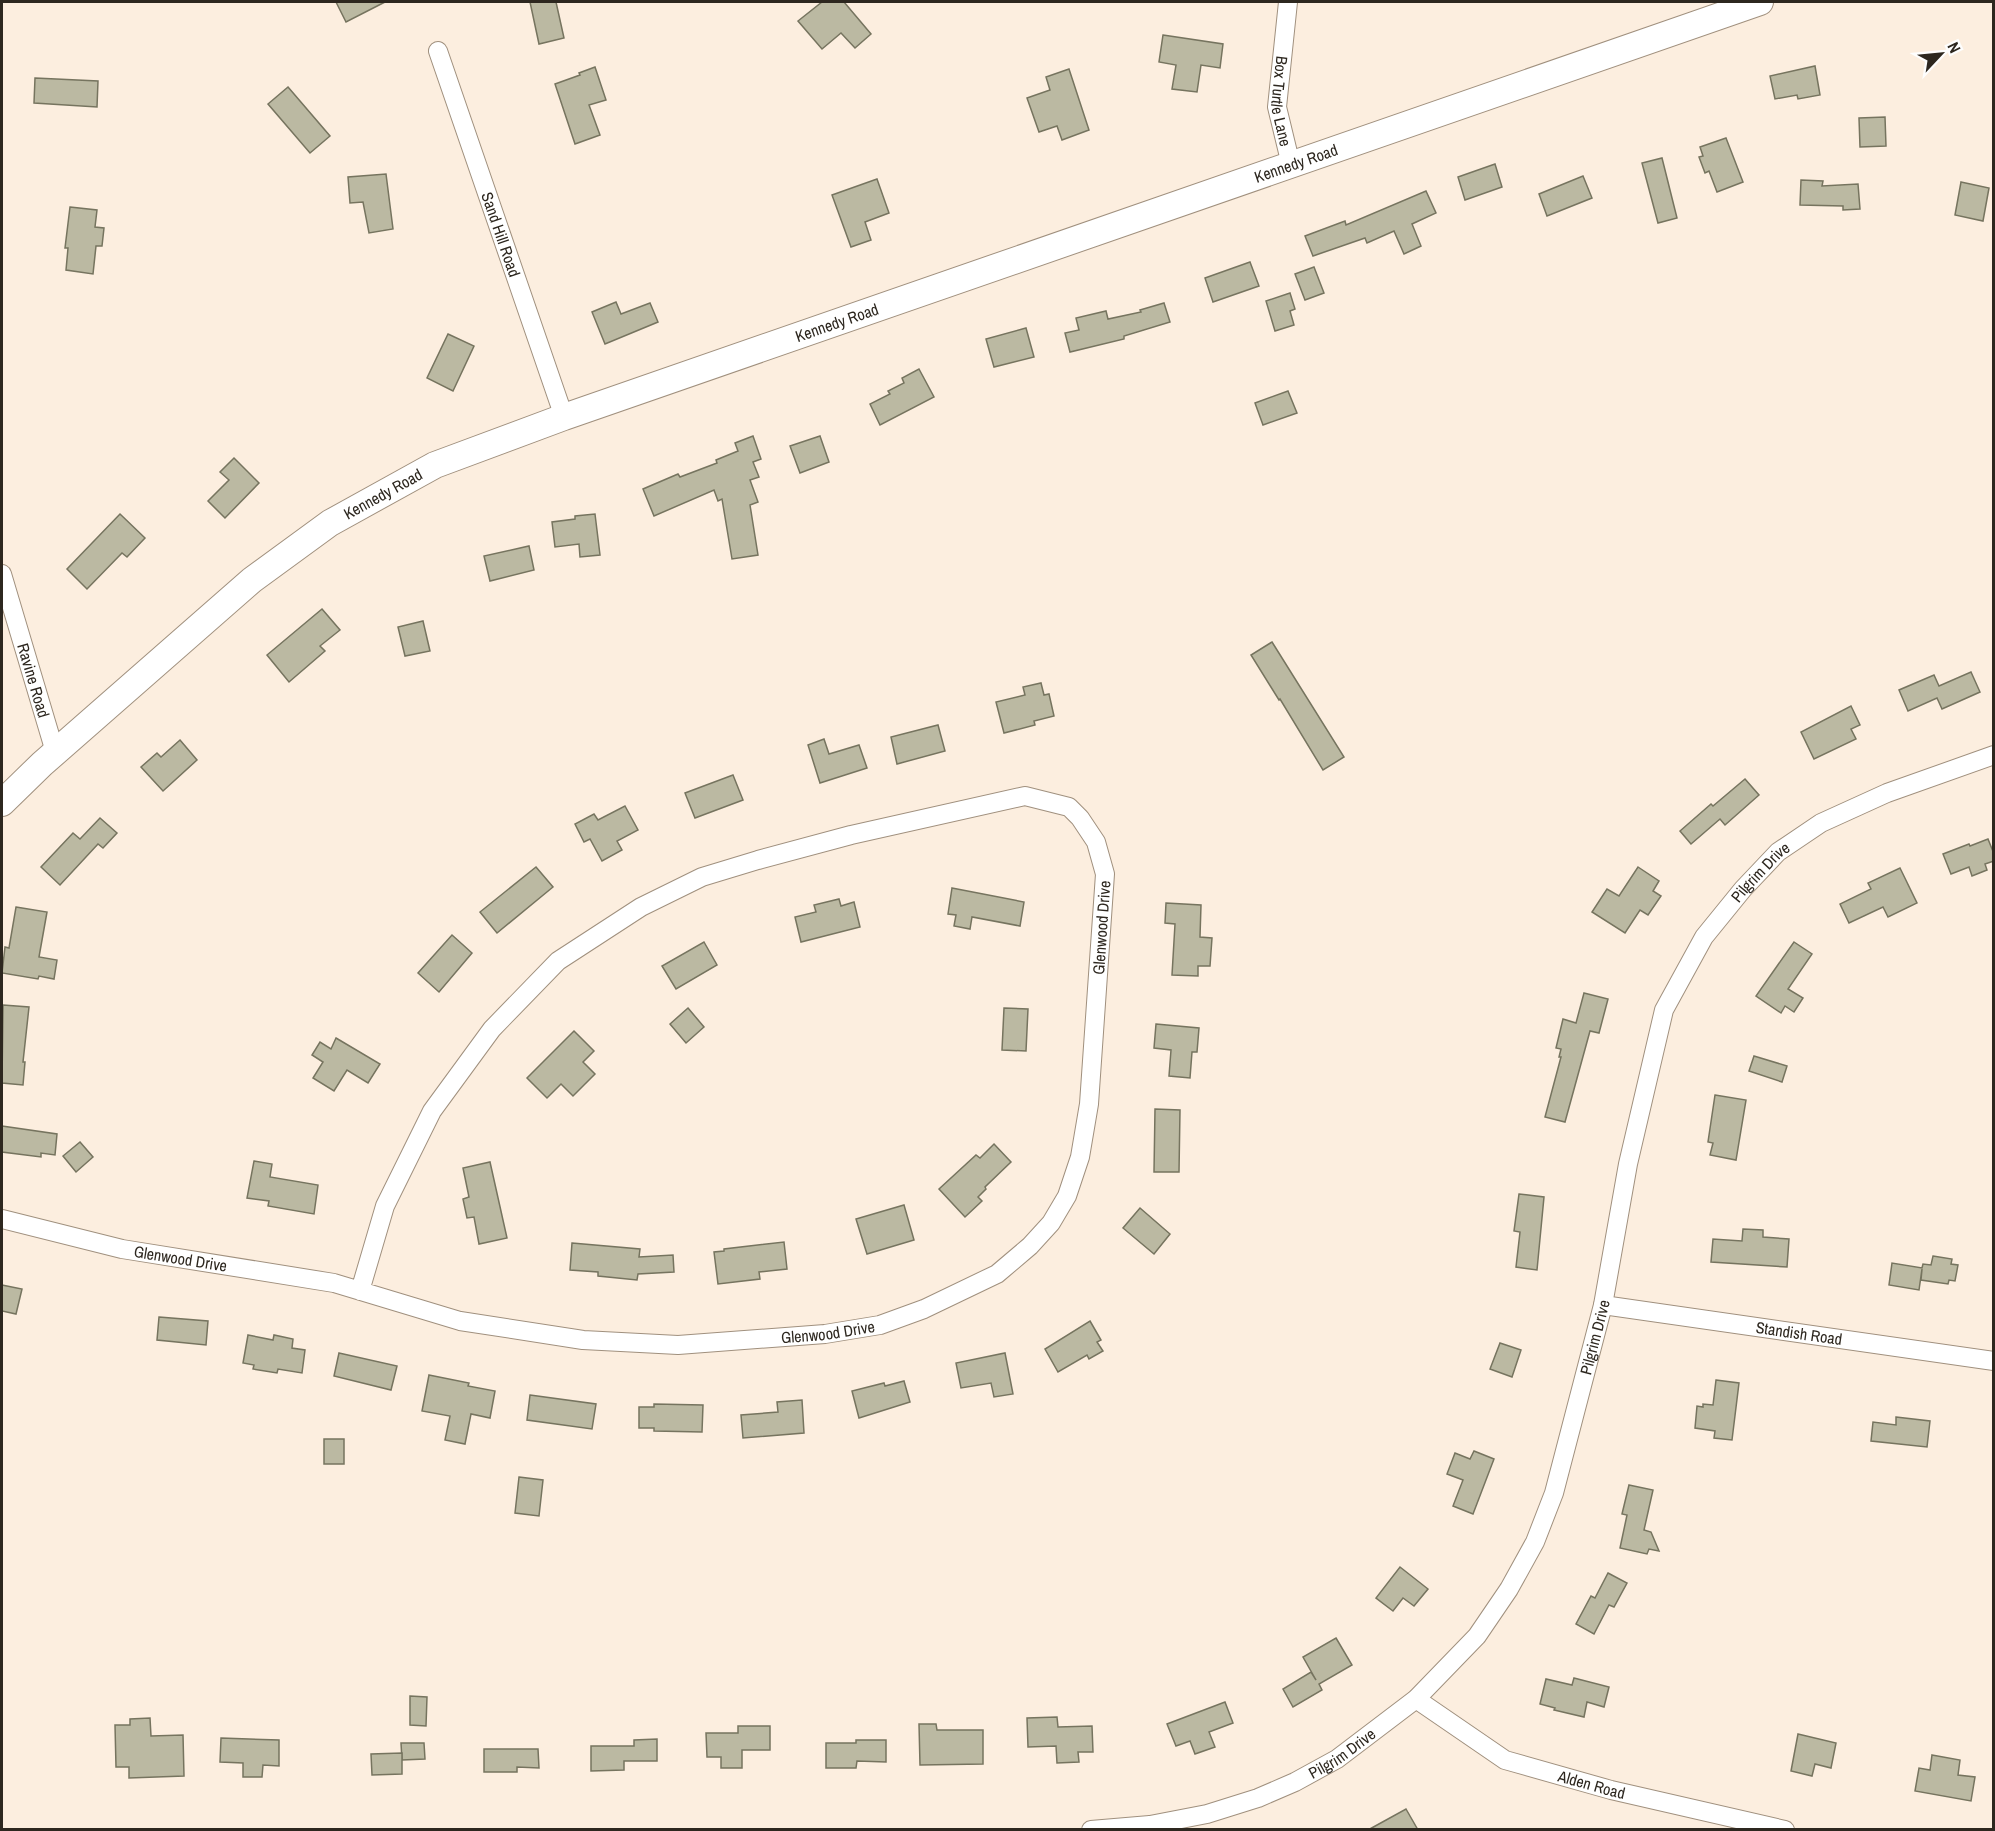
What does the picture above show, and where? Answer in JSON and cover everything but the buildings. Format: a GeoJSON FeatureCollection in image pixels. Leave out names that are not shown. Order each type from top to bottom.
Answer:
{"type":"FeatureCollection","features":[{"type":"Feature","properties":{"kind":"street","name":"Box Turtle Lane"},"geometry":{"type":"LineString","coordinates":[[1288,2],[1277,107],[1291,165]]}},
{"type":"Feature","properties":{"kind":"street","name":"Kennedy Road"},"geometry":{"type":"LineString","coordinates":[[2,803],[56,752],[252,580],[330,522],[435,465],[564,417],[1760,2]]}},
{"type":"Feature","properties":{"kind":"street","name":"Sand Hill Road"},"geometry":{"type":"LineString","coordinates":[[438,51],[564,417]]}},
{"type":"Feature","properties":{"kind":"street","name":"Ravine Road"},"geometry":{"type":"LineString","coordinates":[[2,574],[56,752]]}},
{"type":"Feature","properties":{"kind":"street","name":"Pilgrim Drive"},"geometry":{"type":"LineString","coordinates":[[1091,1830],[1208,1822],[1295,1782],[1353,1748],[1416,1699],[1477,1636],[1509,1589],[1535,1542],[1554,1493],[1603,1305],[1628,1164],[1664,1010],[1704,937],[1743,889],[1778,852],[1821,823],[1887,793],[1994,755]]}},
{"type":"Feature","properties":{"kind":"street","name":"Glenwood Drive"},"geometry":{"type":"LineString","coordinates":[[2,1219],[122,1249],[334,1283],[360,1291],[460,1320],[583,1340],[678,1345],[825,1334],[880,1325],[932,1305],[997,1274],[1030,1246],[1051,1223],[1067,1197],[1080,1157],[1089,1104],[1105,874],[1096,842],[1080,818],[1069,807],[1025,796],[851,835],[758,860],[702,877],[641,907],[558,961],[492,1029],[432,1111],[385,1206],[360,1291]]}},
{"type":"Feature","properties":{"kind":"street","name":"Standish Road"},"geometry":{"type":"LineString","coordinates":[[1603,1305],[1994,1361]]}},
{"type":"Feature","properties":{"kind":"street","name":"Alden Road"},"geometry":{"type":"LineString","coordinates":[[1416,1699],[1505,1760],[1611,1790],[1785,1830]]}}]}
